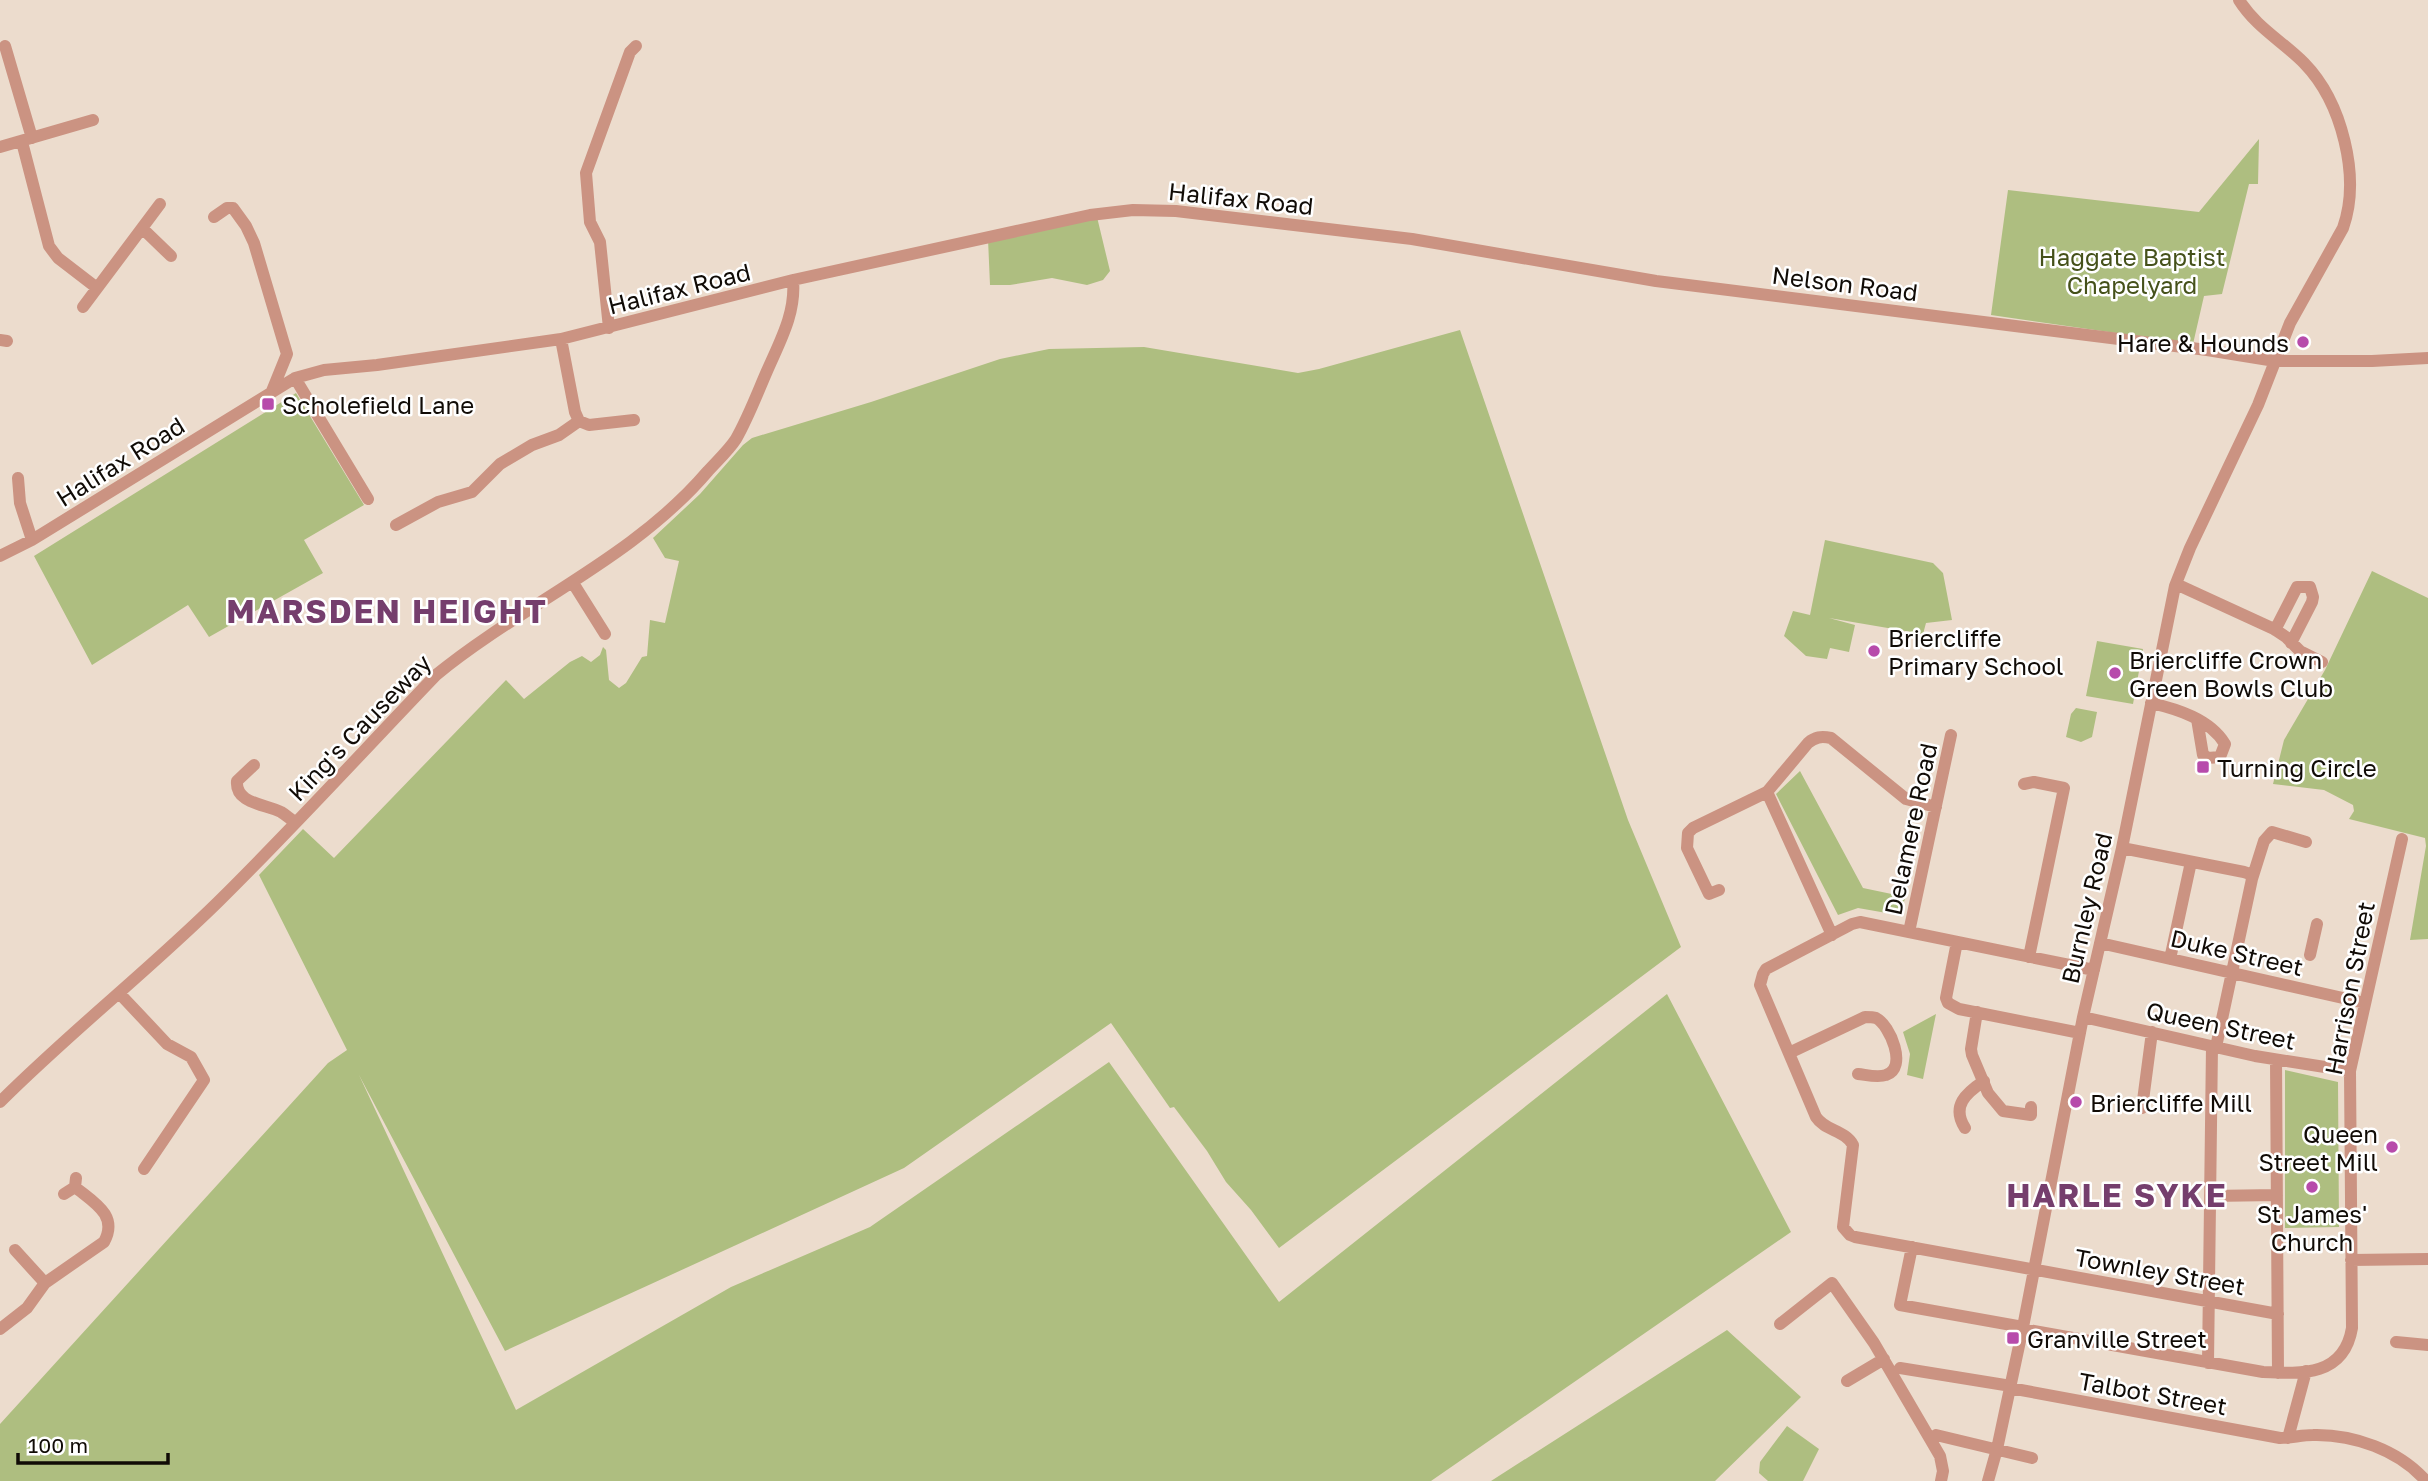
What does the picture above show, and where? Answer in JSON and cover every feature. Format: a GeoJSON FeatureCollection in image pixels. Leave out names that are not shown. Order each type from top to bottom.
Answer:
{"type":"FeatureCollection","features":[{"type":"Feature","properties":{"kind":"street"},"geometry":{"type":"LineString","coordinates":[[2239,0],[2249,17],[2304,63],[2322,88],[2339,123],[2350,162],[2351,193],[2343,228],[2297,309],[2275,361]]}},
{"type":"Feature","properties":{"kind":"street"},"geometry":{"type":"LineString","coordinates":[[5,46],[49,246],[58,258],[97,288]]}},
{"type":"Feature","properties":{"kind":"street"},"geometry":{"type":"LineString","coordinates":[[609,328],[600,242],[590,222],[586,173],[630,51],[636,46]]}},
{"type":"Feature","properties":{"kind":"street"},"geometry":{"type":"LineString","coordinates":[[0,147],[93,120]]}},
{"type":"Feature","properties":{"kind":"street"},"geometry":{"type":"LineString","coordinates":[[83,307],[160,204]]}},
{"type":"Feature","properties":{"kind":"street"},"geometry":{"type":"LineString","coordinates":[[214,217],[227,208],[233,208],[254,243],[287,354],[272,391]]}},
{"type":"Feature","properties":{"kind":"street","name":"Halifax Road"},"geometry":{"type":"LineString","coordinates":[[0,556],[32,540],[272,391],[295,378],[324,370],[561,339],[793,280],[1090,215],[1133,210],[1176,211],[1412,239]]}},
{"type":"Feature","properties":{"kind":"street"},"geometry":{"type":"LineString","coordinates":[[143,229],[171,256]]}},
{"type":"Feature","properties":{"kind":"street","name":"Nelson Road"},"geometry":{"type":"LineString","coordinates":[[1412,239],[1656,281],[2207,350],[2275,361],[2428,358]]}},
{"type":"Feature","properties":{"kind":"street","name":"King's Causeway"},"geometry":{"type":"LineString","coordinates":[[0,1102],[44,1058],[218,902],[436,675],[468,648],[573,583],[662,518],[695,486],[736,439],[787,326],[795,300],[793,280]]}},
{"type":"Feature","properties":{"kind":"street"},"geometry":{"type":"LineString","coordinates":[[561,339],[579,421],[589,425],[634,420]]}},
{"type":"Feature","properties":{"kind":"street","name":"Burnley Road"},"geometry":{"type":"LineString","coordinates":[[1988,1481],[2023,1328],[2083,1017],[2122,848],[2176,584],[2190,548],[2258,405],[2275,361]]}},
{"type":"Feature","properties":{"kind":"street"},"geometry":{"type":"LineString","coordinates":[[295,378],[368,499]]}},
{"type":"Feature","properties":{"kind":"street"},"geometry":{"type":"LineString","coordinates":[[396,525],[438,502],[472,492],[500,464],[531,445],[559,435],[579,421]]}},
{"type":"Feature","properties":{"kind":"street"},"geometry":{"type":"LineString","coordinates":[[18,478],[20,503],[32,540]]}},
{"type":"Feature","properties":{"kind":"street"},"geometry":{"type":"LineString","coordinates":[[573,583],[606,634]]}},
{"type":"Feature","properties":{"kind":"street"},"geometry":{"type":"LineString","coordinates":[[2176,584],[2275,630],[2300,651],[2322,662]]}},
{"type":"Feature","properties":{"kind":"street"},"geometry":{"type":"LineString","coordinates":[[2275,630],[2297,587],[2310,587],[2312,602],[2291,643]]}},
{"type":"Feature","properties":{"kind":"street"},"geometry":{"type":"LineString","coordinates":[[2151,703],[2197,719]]}},
{"type":"Feature","properties":{"kind":"street","name":"Delamere Road"},"geometry":{"type":"LineString","coordinates":[[1909,932],[1951,735]]}},
{"type":"Feature","properties":{"kind":"street"},"geometry":{"type":"LineString","coordinates":[[1709,894],[1687,848],[1688,833],[1693,828],[1767,792],[1814,738],[1830,738],[1906,799],[1936,807]]}},
{"type":"Feature","properties":{"kind":"street"},"geometry":{"type":"LineString","coordinates":[[254,765],[237,781],[236,787],[242,796],[256,805],[279,811],[295,822]]}},
{"type":"Feature","properties":{"kind":"street"},"geometry":{"type":"LineString","coordinates":[[2024,784],[2034,782],[2064,788],[2029,957]]}},
{"type":"Feature","properties":{"kind":"street"},"geometry":{"type":"LineString","coordinates":[[1767,792],[1832,934]]}},
{"type":"Feature","properties":{"kind":"street"},"geometry":{"type":"LineString","coordinates":[[2208,1363],[2214,1046],[2251,876],[2264,841],[2272,832],[2306,842]]}},
{"type":"Feature","properties":{"kind":"street","name":"Harrison Street"},"geometry":{"type":"LineString","coordinates":[[2306,1371],[2330,1366],[2346,1350],[2352,1328],[2350,1071],[2402,839]]}},
{"type":"Feature","properties":{"kind":"street"},"geometry":{"type":"LineString","coordinates":[[2122,848],[2251,876]]}},
{"type":"Feature","properties":{"kind":"street"},"geometry":{"type":"LineString","coordinates":[[2170,959],[2192,862]]}},
{"type":"Feature","properties":{"kind":"street"},"geometry":{"type":"LineString","coordinates":[[1858,1074],[1882,1076],[1895,1069],[1896,1052],[1883,1024],[1874,1017],[1866,1017],[1789,1053],[1760,985],[1766,969],[1860,922],[2094,970]]}},
{"type":"Feature","properties":{"kind":"street"},"geometry":{"type":"LineString","coordinates":[[2310,955],[2317,924]]}},
{"type":"Feature","properties":{"kind":"street"},"geometry":{"type":"LineString","coordinates":[[1957,942],[1946,998],[1954,1008],[2080,1033]]}},
{"type":"Feature","properties":{"kind":"street","name":"Duke Street"},"geometry":{"type":"LineString","coordinates":[[2100,943],[2365,1003]]}},
{"type":"Feature","properties":{"kind":"street"},"geometry":{"type":"LineString","coordinates":[[119,993],[167,1044],[191,1057],[204,1080],[144,1169]]}},
{"type":"Feature","properties":{"kind":"street"},"geometry":{"type":"LineString","coordinates":[[1976,1012],[1970,1049],[1988,1093],[2003,1111],[2031,1114]]}},
{"type":"Feature","properties":{"kind":"street","name":"Queen Street"},"geometry":{"type":"LineString","coordinates":[[2083,1017],[2276,1060],[2350,1071]]}},
{"type":"Feature","properties":{"kind":"street"},"geometry":{"type":"LineString","coordinates":[[2142,1108],[2152,1032]]}},
{"type":"Feature","properties":{"kind":"street","name":"Townley Street"},"geometry":{"type":"LineString","coordinates":[[1789,1053],[1820,1123],[1846,1136],[1853,1145],[1843,1227],[1850,1235],[2278,1314]]}},
{"type":"Feature","properties":{"kind":"street"},"geometry":{"type":"LineString","coordinates":[[2276,1060],[2278,1373]]}},
{"type":"Feature","properties":{"kind":"street"},"geometry":{"type":"LineString","coordinates":[[1960,1126],[1960,1102],[1984,1081]]}},
{"type":"Feature","properties":{"kind":"street"},"geometry":{"type":"LineString","coordinates":[[0,1329],[27,1308],[45,1283],[104,1242],[110,1232],[109,1221],[101,1209],[72,1186]]}},
{"type":"Feature","properties":{"kind":"street"},"geometry":{"type":"LineString","coordinates":[[2210,1196],[2277,1195]]}},
{"type":"Feature","properties":{"kind":"street"},"geometry":{"type":"LineString","coordinates":[[1912,1247],[1900,1306],[2208,1363],[2278,1373],[2306,1371],[2289,1438]]}},
{"type":"Feature","properties":{"kind":"street"},"geometry":{"type":"LineString","coordinates":[[15,1250],[45,1283]]}},
{"type":"Feature","properties":{"kind":"street"},"geometry":{"type":"LineString","coordinates":[[2351,1260],[2428,1259]]}},
{"type":"Feature","properties":{"kind":"street"},"geometry":{"type":"LineString","coordinates":[[1780,1324],[1832,1283],[1884,1359],[1940,1456],[1943,1471],[1941,1481]]}},
{"type":"Feature","properties":{"kind":"street"},"geometry":{"type":"LineString","coordinates":[[2396,1342],[2428,1345]]}},
{"type":"Feature","properties":{"kind":"street"},"geometry":{"type":"LineString","coordinates":[[1847,1381],[1884,1359]]}},
{"type":"Feature","properties":{"kind":"street","name":"Talbot Street"},"geometry":{"type":"LineString","coordinates":[[1900,1368],[2289,1438],[2331,1436],[2375,1446],[2405,1462],[2426,1481]]}},
{"type":"Feature","properties":{"kind":"street"},"geometry":{"type":"LineString","coordinates":[[1936,1435],[2032,1458]]}},
{"type":"Feature","properties":{"kind":"green space","name":"Haggate Baptist Chapelyard"},"geometry":{"type":"Polygon","coordinates":[[[2259,139],[2258,184],[2249,184],[2222,294],[2204,296],[2193,344],[1991,315],[2008,190],[2199,212],[2259,139]]]}},
{"type":"Feature","properties":{"kind":"green space"},"geometry":{"type":"Polygon","coordinates":[[[1097,217],[1110,271],[1103,280],[1087,285],[1052,278],[1010,285],[990,285],[988,239],[1097,217]]]}},
{"type":"Feature","properties":{"kind":"green space"},"geometry":{"type":"Polygon","coordinates":[[[1460,330],[1628,820],[1681,947],[1279,1248],[1226,1182],[1174,1107],[1170,1108],[1111,1023],[904,1168],[505,1351],[359,1075],[516,1410],[731,1287],[870,1227],[1109,1062],[1279,1302],[1667,994],[1791,1232],[1431,1481],[0,1481],[0,1424],[328,1063],[347,1050],[259,875],[303,829],[334,858],[506,680],[524,699],[570,662],[582,656],[591,662],[600,655],[603,647],[606,650],[609,680],[619,688],[626,683],[642,657],[647,656],[650,620],[665,623],[679,561],[665,558],[653,538],[700,494],[743,445],[752,438],[1000,359],[1049,349],[1144,347],[1298,373],[1460,330]]]}},
{"type":"Feature","properties":{"kind":"green space"},"geometry":{"type":"Polygon","coordinates":[[[296,393],[364,505],[304,540],[323,573],[209,637],[188,605],[92,665],[34,556],[296,393]]]}},
{"type":"Feature","properties":{"kind":"green space"},"geometry":{"type":"Polygon","coordinates":[[[1825,540],[1933,563],[1943,573],[1952,620],[1926,623],[1923,634],[1829,618],[1855,625],[1849,652],[1830,648],[1827,659],[1806,656],[1784,636],[1793,611],[1810,615],[1825,540]]]}},
{"type":"Feature","properties":{"kind":"green space"},"geometry":{"type":"Polygon","coordinates":[[[2372,571],[2428,598],[2428,939],[2410,940],[2426,846],[2425,838],[2349,819],[2354,811],[2353,805],[2324,790],[2273,784],[2284,740],[2325,670],[2372,571]]]}},
{"type":"Feature","properties":{"kind":"green space","name":"Briercliffe Crown Green Bowls Club"},"geometry":{"type":"Polygon","coordinates":[[[2097,641],[2143,649],[2133,704],[2086,696],[2097,641]]]}},
{"type":"Feature","properties":{"kind":"green space"},"geometry":{"type":"Polygon","coordinates":[[[2076,708],[2097,712],[2092,737],[2081,742],[2066,737],[2071,714],[2076,708]]]}},
{"type":"Feature","properties":{"kind":"green space"},"geometry":{"type":"Polygon","coordinates":[[[1800,771],[1863,888],[1906,897],[1898,915],[1858,908],[1838,915],[1776,794],[1800,771]]]}},
{"type":"Feature","properties":{"kind":"green space"},"geometry":{"type":"Polygon","coordinates":[[[1936,1014],[1923,1079],[1907,1075],[1910,1054],[1903,1032],[1936,1014]]]}},
{"type":"Feature","properties":{"kind":"green space"},"geometry":{"type":"Polygon","coordinates":[[[2285,1070],[2338,1082],[2339,1227],[2285,1228],[2285,1070]]]}},
{"type":"Feature","properties":{"kind":"green space"},"geometry":{"type":"Polygon","coordinates":[[[1727,1330],[1801,1397],[1715,1481],[1491,1481],[1727,1330]]]}},
{"type":"Feature","properties":{"kind":"green space"},"geometry":{"type":"Polygon","coordinates":[[[1787,1426],[1819,1449],[1803,1481],[1768,1481],[1759,1473],[1760,1462],[1787,1426]]]}},
{"type":"Feature","properties":{"kind":"place","name":"Hare & Hounds"},"geometry":{"type":"Point","coordinates":[2303,342]}},
{"type":"Feature","properties":{"kind":"place","name":"Scholefield Lane"},"geometry":{"type":"Point","coordinates":[268,404]}},
{"type":"Feature","properties":{"kind":"place","name":"Briercliffe Primary School"},"geometry":{"type":"Point","coordinates":[1874,651]}},
{"type":"Feature","properties":{"kind":"place","name":"Briercliffe Crown Green Bowls Club"},"geometry":{"type":"Point","coordinates":[2115,673]}},
{"type":"Feature","properties":{"kind":"place","name":"Turning Circle"},"geometry":{"type":"Point","coordinates":[2203,767]}},
{"type":"Feature","properties":{"kind":"place","name":"Briercliffe Mill"},"geometry":{"type":"Point","coordinates":[2076,1102]}},
{"type":"Feature","properties":{"kind":"place","name":"Queen Street Mill"},"geometry":{"type":"Point","coordinates":[2392,1147]}},
{"type":"Feature","properties":{"kind":"place","name":"St James' Church"},"geometry":{"type":"Point","coordinates":[2312,1187]}},
{"type":"Feature","properties":{"kind":"place","name":"Granville Street"},"geometry":{"type":"Point","coordinates":[2013,1338]}},
{"type":"Feature","properties":{"kind":"district","name":"MARSDEN HEIGHT"},"geometry":{"type":"Point","coordinates":[387,611]}},
{"type":"Feature","properties":{"kind":"district","name":"HARLE SYKE"},"geometry":{"type":"Point","coordinates":[2117,1195]}}]}
